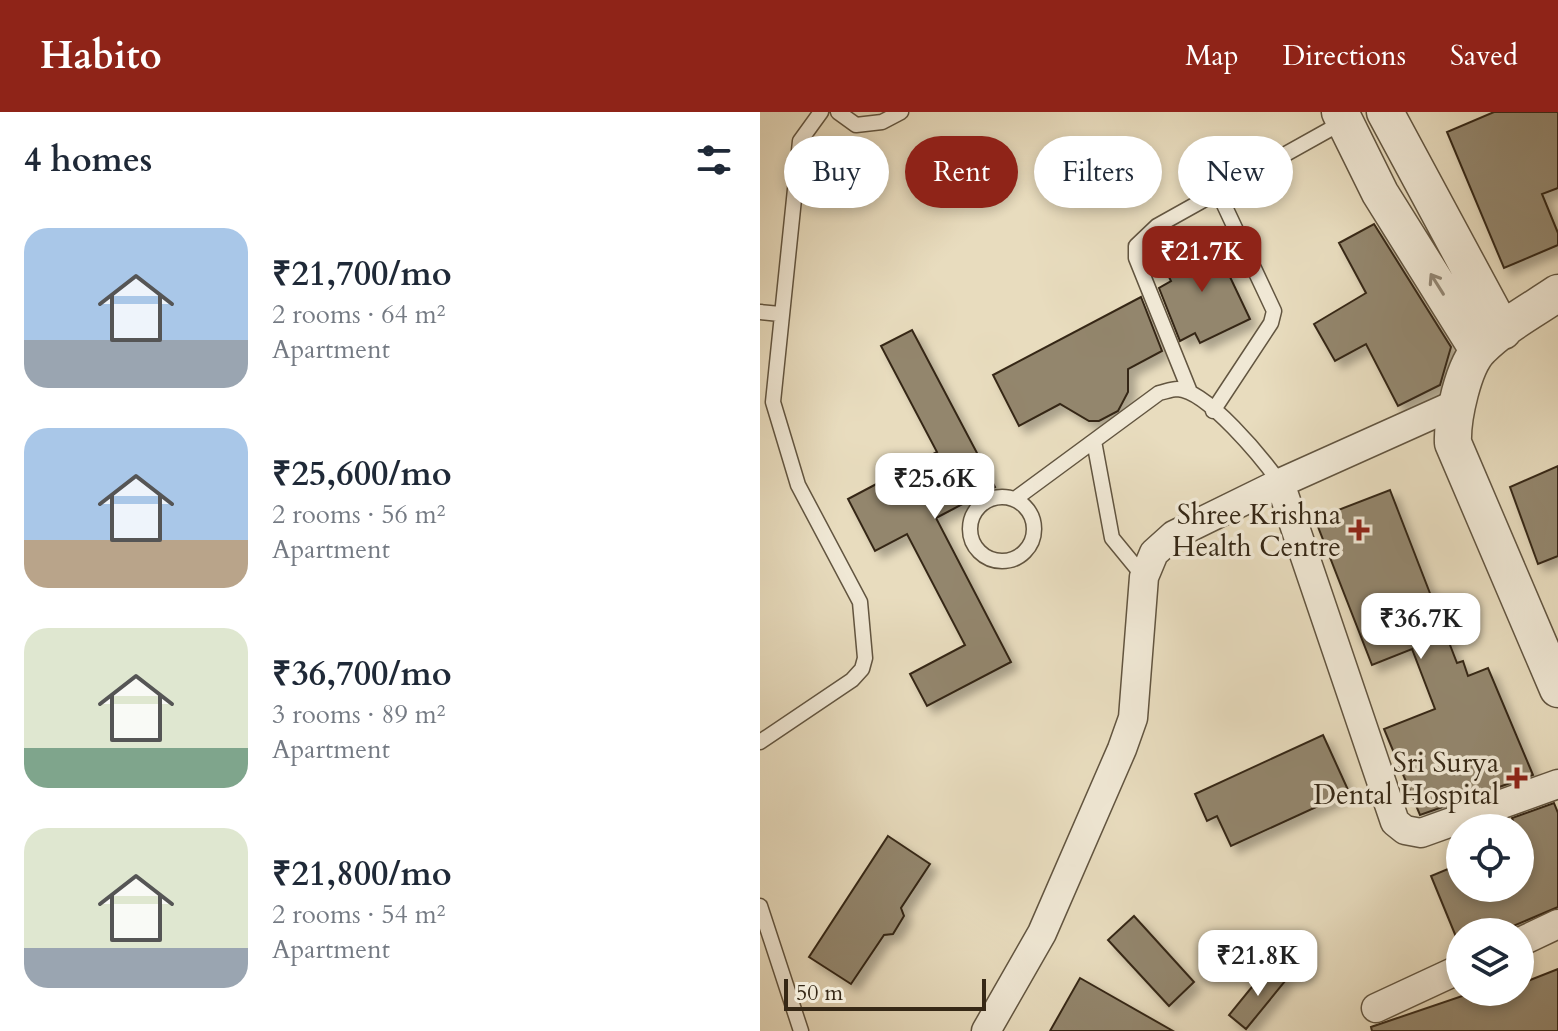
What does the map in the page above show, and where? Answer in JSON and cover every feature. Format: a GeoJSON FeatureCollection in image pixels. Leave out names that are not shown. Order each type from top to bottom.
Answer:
{"type":"FeatureCollection","features":[{"type":"Feature","properties":{"kind":"street"},"geometry":{"type":"LineString","coordinates":[[1385,112],[1490,340]]}},
{"type":"Feature","properties":{"kind":"street"},"geometry":{"type":"LineString","coordinates":[[1342,117],[1380,193],[1490,340]]}},
{"type":"Feature","properties":{"kind":"street"},"geometry":{"type":"LineString","coordinates":[[1558,293],[1490,340],[1456,404],[1453,443],[1558,689]]}},
{"type":"Feature","properties":{"kind":"street"},"geometry":{"type":"LineString","coordinates":[[986,1031],[1042,933],[1126,739],[1133,718],[1144,577],[1154,553],[1174,535],[1280,483],[1456,404]]}},
{"type":"Feature","properties":{"kind":"street"},"geometry":{"type":"LineString","coordinates":[[1280,483],[1395,822],[1405,830],[1421,833],[1558,784]]}},
{"type":"Feature","properties":{"kind":"street"},"geometry":{"type":"LineString","coordinates":[[1534,935],[1558,924]]}},
{"type":"Feature","properties":{"kind":"street"},"geometry":{"type":"LineString","coordinates":[[1376,1008],[1446,976]]}},
{"type":"Feature","properties":{"kind":"lane"},"geometry":{"type":"LineString","coordinates":[[760,742],[852,680],[865,658],[860,602],[798,485],[773,402],[800,141],[821,112]]}},
{"type":"Feature","properties":{"kind":"lane"},"geometry":{"type":"LineString","coordinates":[[838,112],[856,125],[882,122],[901,112]]}},
{"type":"Feature","properties":{"kind":"lane"},"geometry":{"type":"LineString","coordinates":[[1293,148],[1342,117]]}},
{"type":"Feature","properties":{"kind":"lane"},"geometry":{"type":"LineString","coordinates":[[1190,392],[1136,258],[1136,246],[1157,226],[1192,208]]}},
{"type":"Feature","properties":{"kind":"lane"},"geometry":{"type":"LineString","coordinates":[[1213,411],[1271,323],[1274,311],[1226,208]]}},
{"type":"Feature","properties":{"kind":"lane"},"geometry":{"type":"LineString","coordinates":[[760,312],[780,314]]}},
{"type":"Feature","properties":{"kind":"lane"},"geometry":{"type":"LineString","coordinates":[[1015,499],[1031,514],[1034,534],[1031,544],[1025,552],[1007,561],[987,558],[972,542],[969,532],[975,510],[993,497],[1015,499],[1159,393],[1176,389],[1190,392],[1248,441],[1280,483]]}},
{"type":"Feature","properties":{"kind":"lane"},"geometry":{"type":"LineString","coordinates":[[1094,441],[1112,538],[1144,577]]}},
{"type":"Feature","properties":{"kind":"lane"},"geometry":{"type":"LineString","coordinates":[[760,906],[801,1031]]}},
{"type":"Feature","properties":{"kind":"building"},"geometry":{"type":"Polygon","coordinates":[[[1494,112],[1558,112],[1558,188],[1542,194],[1558,233],[1558,245],[1504,268],[1447,132],[1494,112]]]}},
{"type":"Feature","properties":{"kind":"building"},"geometry":{"type":"Polygon","coordinates":[[[1374,224],[1451,347],[1440,385],[1398,406],[1366,344],[1335,361],[1314,324],[1366,293],[1339,243],[1374,224]]]}},
{"type":"Feature","properties":{"kind":"building"},"geometry":{"type":"Polygon","coordinates":[[[1212,239],[1250,319],[1200,343],[1195,333],[1180,341],[1159,288],[1171,281],[1162,263],[1212,239]]]}},
{"type":"Feature","properties":{"kind":"building"},"geometry":{"type":"Polygon","coordinates":[[[1141,297],[1162,351],[1128,369],[1128,392],[1118,411],[1099,421],[1089,421],[1060,404],[1019,426],[993,375],[1141,297]]]}},
{"type":"Feature","properties":{"kind":"building"},"geometry":{"type":"Polygon","coordinates":[[[912,330],[995,487],[936,518],[1011,662],[927,706],[910,674],[965,645],[907,534],[875,551],[848,499],[937,452],[881,346],[912,330]]]}},
{"type":"Feature","properties":{"kind":"building"},"geometry":{"type":"Polygon","coordinates":[[[1558,466],[1558,556],[1538,564],[1510,487],[1558,466]]]}},
{"type":"Feature","properties":{"kind":"building"},"geometry":{"type":"Polygon","coordinates":[[[1390,490],[1457,663],[1463,661],[1468,676],[1488,668],[1533,775],[1420,815],[1384,729],[1435,709],[1412,649],[1372,665],[1315,519],[1390,490]]]}},
{"type":"Feature","properties":{"kind":"building"},"geometry":{"type":"Polygon","coordinates":[[[1323,735],[1349,792],[1231,846],[1217,816],[1207,821],[1195,794],[1323,735]]]}},
{"type":"Feature","properties":{"kind":"building"},"geometry":{"type":"Polygon","coordinates":[[[1554,803],[1558,813],[1558,907],[1532,918],[1448,918],[1431,876],[1446,870],[1446,902],[1534,902],[1534,814],[1523,814],[1554,803]]]}},
{"type":"Feature","properties":{"kind":"building"},"geometry":{"type":"Polygon","coordinates":[[[888,836],[930,864],[901,908],[904,916],[893,934],[884,935],[851,984],[809,957],[888,836]]]}},
{"type":"Feature","properties":{"kind":"building"},"geometry":{"type":"Polygon","coordinates":[[[1134,916],[1194,982],[1169,1006],[1108,940],[1134,916]]]}},
{"type":"Feature","properties":{"kind":"building"},"geometry":{"type":"Polygon","coordinates":[[[1269,966],[1286,980],[1246,1029],[1229,1015],[1269,966]]]}},
{"type":"Feature","properties":{"kind":"building"},"geometry":{"type":"Polygon","coordinates":[[[1558,969],[1558,1031],[1372,1031],[1371,1027],[1446,1002],[1446,1006],[1534,1006],[1534,978],[1558,969]]]}},
{"type":"Feature","properties":{"kind":"building"},"geometry":{"type":"Polygon","coordinates":[[[1080,978],[1173,1031],[1050,1031],[1080,978]]]}},
{"type":"Feature","properties":{"kind":"place","name":"Shree Krishna Health Centre"},"geometry":{"type":"Point","coordinates":[1359,530]}},
{"type":"Feature","properties":{"kind":"place","name":"Sri Surya Dental Hospital"},"geometry":{"type":"Point","coordinates":[1517,778]}}]}
